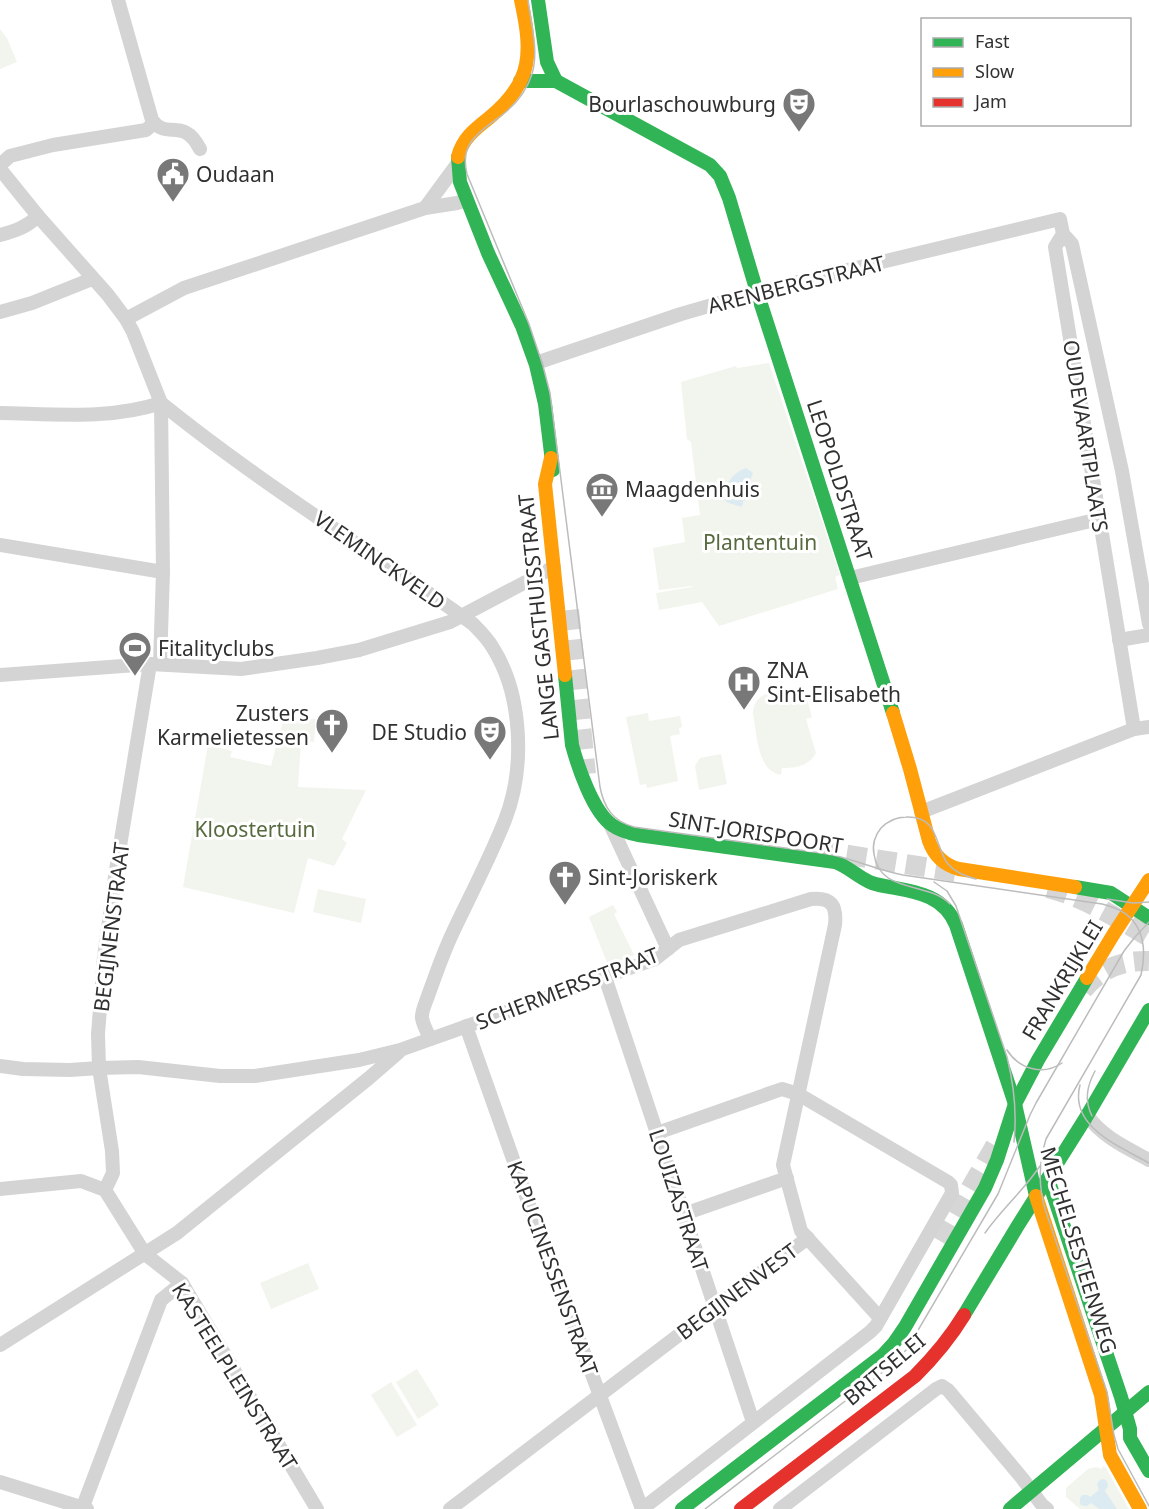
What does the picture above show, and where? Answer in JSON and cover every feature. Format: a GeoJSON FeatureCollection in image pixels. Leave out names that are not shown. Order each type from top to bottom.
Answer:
{"type":"FeatureCollection","features":[{"type":"Feature","properties":{"kind":"street"},"geometry":{"type":"LineString","coordinates":[[118,0],[154,123],[165,130],[186,131],[200,149]]}},
{"type":"Feature","properties":{"kind":"street"},"geometry":{"type":"LineString","coordinates":[[425,208],[458,163],[459,151],[465,138],[505,103],[520,81],[528,53],[521,0]]}},
{"type":"Feature","properties":{"kind":"street"},"geometry":{"type":"LineString","coordinates":[[520,81],[553,76],[547,62],[538,0]]}},
{"type":"Feature","properties":{"kind":"street","name":"LEOPOLDSTRAAT"},"geometry":{"type":"LineString","coordinates":[[553,76],[710,165],[725,186],[910,769],[932,849],[945,864],[961,870],[1104,892],[1119,897],[1131,906]]}},
{"type":"Feature","properties":{"kind":"street"},"geometry":{"type":"LineString","coordinates":[[0,413],[105,414],[143,409],[161,403],[126,319],[108,295],[38,216],[0,167],[10,156],[53,145],[146,130],[154,123]]}},
{"type":"Feature","properties":{"kind":"street","name":"LANGE GASTHUISSTRAAT"},"geometry":{"type":"LineString","coordinates":[[458,163],[460,182],[467,200],[536,363],[544,399],[551,459],[545,484],[572,746],[576,762],[598,809],[610,824]]}},
{"type":"Feature","properties":{"kind":"street"},"geometry":{"type":"LineString","coordinates":[[126,319],[184,288],[425,208],[467,200]]}},
{"type":"Feature","properties":{"kind":"street"},"geometry":{"type":"LineString","coordinates":[[0,235],[19,230],[32,223],[38,216]]}},
{"type":"Feature","properties":{"kind":"street","name":"ARENBERGSTRAAT"},"geometry":{"type":"LineString","coordinates":[[536,363],[757,292],[1060,219]]}},
{"type":"Feature","properties":{"kind":"street","name":"OUDEVAARTPLAATS"},"geometry":{"type":"LineString","coordinates":[[1060,219],[1063,234],[1072,244],[1122,471],[1149,624]]}},
{"type":"Feature","properties":{"kind":"street","name":"OUDEVAARTPLAATS"},"geometry":{"type":"LineString","coordinates":[[1063,234],[1056,247],[1134,729]]}},
{"type":"Feature","properties":{"kind":"street"},"geometry":{"type":"LineString","coordinates":[[0,312],[32,303],[93,279]]}},
{"type":"Feature","properties":{"kind":"street","name":"BEGIJNENSTRAAT"},"geometry":{"type":"LineString","coordinates":[[105,1190],[113,1173],[112,1151],[99,1068],[98,1034],[104,957],[116,870],[155,664],[163,572],[161,403]]}},
{"type":"Feature","properties":{"kind":"street","name":"VLEMINCKVELD"},"geometry":{"type":"LineString","coordinates":[[161,403],[287,496],[461,616],[478,629],[493,647],[501,662],[515,705],[518,727],[513,792],[505,819],[443,954],[422,1016],[430,1039]]}},
{"type":"Feature","properties":{"kind":"street"},"geometry":{"type":"LineString","coordinates":[[551,459],[569,610]]}},
{"type":"Feature","properties":{"kind":"street"},"geometry":{"type":"LineString","coordinates":[[850,578],[1099,519]]}},
{"type":"Feature","properties":{"kind":"street"},"geometry":{"type":"LineString","coordinates":[[0,545],[163,572]]}},
{"type":"Feature","properties":{"kind":"street"},"geometry":{"type":"LineString","coordinates":[[0,675],[155,664],[241,669],[317,658],[370,647],[450,622],[554,567]]}},
{"type":"Feature","properties":{"kind":"street"},"geometry":{"type":"LineString","coordinates":[[1119,640],[1149,635]]}},
{"type":"Feature","properties":{"kind":"street"},"geometry":{"type":"LineString","coordinates":[[921,812],[1134,729],[1149,727]]}},
{"type":"Feature","properties":{"kind":"street"},"geometry":{"type":"LineString","coordinates":[[610,824],[668,949]]}},
{"type":"Feature","properties":{"kind":"street","name":"SINT-JORISPOORT"},"geometry":{"type":"LineString","coordinates":[[610,824],[638,835],[831,861],[850,868],[864,880],[872,883],[928,897]]}},
{"type":"Feature","properties":{"kind":"street","name":"FRANKRIJKLEI"},"geometry":{"type":"LineString","coordinates":[[1015,1104],[1038,1060],[1149,880]]}},
{"type":"Feature","properties":{"kind":"street","name":"MECHELSESTEENWEG"},"geometry":{"type":"LineString","coordinates":[[928,897],[944,905],[958,932],[1015,1104],[1036,1197],[1101,1395],[1110,1455],[1140,1509]]}},
{"type":"Feature","properties":{"kind":"street","name":"SCHERMERSSTRAAT"},"geometry":{"type":"LineString","coordinates":[[0,1066],[70,1070],[138,1068],[220,1076],[255,1076],[359,1060],[400,1050],[656,959],[680,940],[811,899],[824,899],[833,905]]}},
{"type":"Feature","properties":{"kind":"street","name":"BEGIJNENVEST"},"geometry":{"type":"LineString","coordinates":[[450,1509],[808,1238],[801,1231],[783,1165],[835,925],[836,912],[833,905]]}},
{"type":"Feature","properties":{"kind":"street"},"geometry":{"type":"LineString","coordinates":[[1131,906],[1149,918]]}},
{"type":"Feature","properties":{"kind":"street","name":"LOUIZASTRAAT"},"geometry":{"type":"LineString","coordinates":[[605,977],[753,1422]]}},
{"type":"Feature","properties":{"kind":"street"},"geometry":{"type":"LineString","coordinates":[[1036,1197],[1149,1011]]}},
{"type":"Feature","properties":{"kind":"street","name":"KAPUCINESSENSTRAAT"},"geometry":{"type":"LineString","coordinates":[[466,1026],[642,1509]]}},
{"type":"Feature","properties":{"kind":"street"},"geometry":{"type":"LineString","coordinates":[[0,1345],[177,1233],[369,1078],[400,1050]]}},
{"type":"Feature","properties":{"kind":"street"},"geometry":{"type":"LineString","coordinates":[[657,1133],[782,1089],[798,1094]]}},
{"type":"Feature","properties":{"kind":"street","name":"BRITSELEI"},"geometry":{"type":"LineString","coordinates":[[642,1509],[870,1332],[951,1198],[952,1189],[948,1182],[798,1094]]}},
{"type":"Feature","properties":{"kind":"street","name":"BRITSELEI"},"geometry":{"type":"LineString","coordinates":[[682,1509],[883,1355],[894,1343],[985,1188],[1015,1104]]}},
{"type":"Feature","properties":{"kind":"street"},"geometry":{"type":"LineString","coordinates":[[1087,1115],[1092,1123],[1103,1132],[1149,1160]]}},
{"type":"Feature","properties":{"kind":"street"},"geometry":{"type":"LineString","coordinates":[[684,1214],[787,1178]]}},
{"type":"Feature","properties":{"kind":"street","name":"MECHELSESTEENWEG"},"geometry":{"type":"LineString","coordinates":[[1048,1179],[1125,1413],[1130,1438],[1149,1471]]}},
{"type":"Feature","properties":{"kind":"street"},"geometry":{"type":"LineString","coordinates":[[0,1189],[81,1181],[105,1190]]}},
{"type":"Feature","properties":{"kind":"street","name":"KASTEELPLEINSTRAAT"},"geometry":{"type":"LineString","coordinates":[[105,1190],[145,1254],[177,1288],[317,1509]]}},
{"type":"Feature","properties":{"kind":"street","name":"BRITSELEI"},"geometry":{"type":"LineString","coordinates":[[741,1509],[929,1363],[945,1345],[1036,1197]]}},
{"type":"Feature","properties":{"kind":"street"},"geometry":{"type":"LineString","coordinates":[[938,1220],[970,1213]]}},
{"type":"Feature","properties":{"kind":"street"},"geometry":{"type":"LineString","coordinates":[[808,1238],[880,1318]]}},
{"type":"Feature","properties":{"kind":"street"},"geometry":{"type":"LineString","coordinates":[[807,1413],[823,1385],[873,1347],[886,1332],[940,1241]]}},
{"type":"Feature","properties":{"kind":"street"},"geometry":{"type":"LineString","coordinates":[[0,1482],[84,1509],[161,1300],[177,1288]]}},
{"type":"Feature","properties":{"kind":"street"},"geometry":{"type":"LineString","coordinates":[[780,1509],[797,1504],[936,1389],[944,1387],[1047,1509]]}},
{"type":"Feature","properties":{"kind":"street"},"geometry":{"type":"LineString","coordinates":[[1010,1509],[1149,1392]]}},
{"type":"Feature","properties":{"kind":"green space"},"geometry":{"type":"Polygon","coordinates":[[[0,29],[7,38],[17,62],[0,69],[0,29]]]}},
{"type":"Feature","properties":{"kind":"green space","name":"Plantentuin"},"geometry":{"type":"Polygon","coordinates":[[[769,363],[840,575],[835,577],[838,589],[719,626],[702,602],[659,610],[656,593],[692,587],[659,590],[653,548],[685,542],[682,518],[700,515],[691,442],[687,439],[681,382],[736,366],[737,368],[769,363]]]}},
{"type":"Feature","properties":{"kind":"green space"},"geometry":{"type":"Polygon","coordinates":[[[788,689],[799,692],[808,702],[812,717],[806,719],[816,753],[810,761],[802,765],[782,768],[781,775],[767,767],[763,759],[757,741],[753,714],[756,702],[764,695],[788,689]]]}},
{"type":"Feature","properties":{"kind":"green space"},"geometry":{"type":"Polygon","coordinates":[[[648,713],[649,721],[680,716],[682,727],[679,728],[680,734],[670,736],[678,781],[647,788],[646,784],[640,785],[626,717],[648,713]]]}},
{"type":"Feature","properties":{"kind":"green space","name":"Kloostertuin"},"geometry":{"type":"Polygon","coordinates":[[[284,717],[316,719],[314,742],[301,742],[298,787],[366,790],[342,839],[347,843],[334,866],[308,858],[294,913],[183,887],[208,745],[232,751],[230,757],[271,766],[284,717]]]}},
{"type":"Feature","properties":{"kind":"green space"},"geometry":{"type":"Polygon","coordinates":[[[721,754],[727,784],[699,790],[695,766],[700,758],[721,754]]]}},
{"type":"Feature","properties":{"kind":"green space"},"geometry":{"type":"Polygon","coordinates":[[[318,889],[366,899],[361,923],[313,912],[318,889]]]}},
{"type":"Feature","properties":{"kind":"green space"},"geometry":{"type":"Polygon","coordinates":[[[613,905],[617,912],[614,914],[634,955],[608,965],[589,917],[613,905]]]}},
{"type":"Feature","properties":{"kind":"green space"},"geometry":{"type":"Polygon","coordinates":[[[308,1263],[319,1289],[271,1309],[260,1283],[308,1263]]]}},
{"type":"Feature","properties":{"kind":"green space"},"geometry":{"type":"Polygon","coordinates":[[[417,1369],[439,1405],[418,1419],[396,1382],[417,1369]]]}},
{"type":"Feature","properties":{"kind":"green space"},"geometry":{"type":"Polygon","coordinates":[[[391,1382],[417,1425],[397,1437],[371,1395],[391,1382]]]}},
{"type":"Feature","properties":{"kind":"green space"},"geometry":{"type":"Polygon","coordinates":[[[1103,1466],[1129,1509],[1080,1509],[1066,1497],[1066,1488],[1088,1469],[1096,1467],[1102,1469],[1103,1466]]]}},
{"type":"Feature","properties":{"kind":"shaded area"},"geometry":{"type":"Polygon","coordinates":[[[746,468],[753,473],[750,481],[755,488],[743,481],[733,491],[748,494],[748,499],[743,501],[741,507],[727,502],[724,497],[732,478],[746,468]]]}},
{"type":"Feature","properties":{"kind":"shaded area"},"geometry":{"type":"Polygon","coordinates":[[[1102,1479],[1107,1482],[1108,1486],[1105,1491],[1117,1509],[1099,1509],[1091,1503],[1087,1506],[1080,1504],[1082,1495],[1090,1497],[1099,1490],[1097,1484],[1102,1479]]]}},
{"type":"Feature","properties":{"kind":"tunnel"},"geometry":{"type":"LineString","coordinates":[[569,610],[586,774]]}},
{"type":"Feature","properties":{"kind":"tunnel"},"geometry":{"type":"LineString","coordinates":[[817,850],[963,873]]}},
{"type":"Feature","properties":{"kind":"tunnel"},"geometry":{"type":"LineString","coordinates":[[1048,888],[1087,902],[1149,937]]}},
{"type":"Feature","properties":{"kind":"tunnel"},"geometry":{"type":"LineString","coordinates":[[1083,990],[1097,976],[1112,967],[1130,962],[1149,961]]}},
{"type":"Feature","properties":{"kind":"tunnel"},"geometry":{"type":"LineString","coordinates":[[940,1241],[998,1141]]}},
{"type":"Feature","properties":{"kind":"tram line"},"geometry":{"type":"LineString","coordinates":[[528,0],[535,47],[530,80],[511,107],[473,139],[466,154],[465,163],[467,174],[529,324],[550,393],[600,787],[604,801],[615,817],[634,827],[828,854],[903,875],[1102,904],[1125,913],[1133,920],[1142,939],[1141,975],[1046,1139],[1040,1182],[1045,1209],[1107,1392],[1118,1449],[1149,1506]]}},
{"type":"Feature","properties":{"kind":"tram line"},"geometry":{"type":"LineString","coordinates":[[950,904],[930,892],[894,881],[878,867],[873,851],[874,840],[886,823],[902,817],[925,821],[931,827],[948,864],[961,874],[976,879]]}},
{"type":"Feature","properties":{"kind":"tram line"},"geometry":{"type":"LineString","coordinates":[[934,882],[947,891],[956,906],[1007,1057],[1014,1099],[1014,1142]]}},
{"type":"Feature","properties":{"kind":"tram line"},"geometry":{"type":"LineString","coordinates":[[1107,899],[1133,903],[1149,902]]}},
{"type":"Feature","properties":{"kind":"tram line"},"geometry":{"type":"LineString","coordinates":[[705,1509],[892,1365],[907,1349],[998,1194],[1036,1103],[1124,951],[1149,922]]}},
{"type":"Feature","properties":{"kind":"tram line"},"geometry":{"type":"LineString","coordinates":[[1007,1050],[1018,1062],[1039,1070],[1062,1063]]}},
{"type":"Feature","properties":{"kind":"tram line"},"geometry":{"type":"LineString","coordinates":[[1092,1116],[1088,1104],[1088,1093],[1095,1071]]}},
{"type":"Feature","properties":{"kind":"tram line"},"geometry":{"type":"LineString","coordinates":[[1080,1085],[1079,1100],[1082,1113],[1089,1124],[1111,1142],[1149,1163]]}},
{"type":"Feature","properties":{"kind":"tram line"},"geometry":{"type":"LineString","coordinates":[[985,1233],[1040,1166]]}},
{"type":"Feature","properties":{"kind":"traffic: fast"},"geometry":{"type":"LineString","coordinates":[[538,0],[547,62],[556,81]]}},
{"type":"Feature","properties":{"kind":"traffic: fast"},"geometry":{"type":"LineString","coordinates":[[520,81],[556,81],[710,165],[720,176],[729,198],[757,292],[893,713]]}},
{"type":"Feature","properties":{"kind":"traffic: fast"},"geometry":{"type":"LineString","coordinates":[[458,157],[460,182],[488,253],[522,326],[536,365],[545,404],[553,470]]}},
{"type":"Feature","properties":{"kind":"traffic: fast"},"geometry":{"type":"LineString","coordinates":[[565,675],[572,745],[578,765],[593,800],[605,819],[615,827],[638,835],[835,862],[872,883],[929,897],[945,908],[956,925],[1015,1104],[1036,1196]]}},
{"type":"Feature","properties":{"kind":"traffic: fast"},"geometry":{"type":"LineString","coordinates":[[1075,887],[1111,893],[1149,918]]}},
{"type":"Feature","properties":{"kind":"traffic: fast"},"geometry":{"type":"LineString","coordinates":[[682,1509],[883,1355],[894,1343],[985,1188],[997,1160],[1015,1104],[1038,1060],[1087,978]]}},
{"type":"Feature","properties":{"kind":"traffic: fast"},"geometry":{"type":"LineString","coordinates":[[964,1315],[1085,1119],[1149,1010]]}},
{"type":"Feature","properties":{"kind":"traffic: fast"},"geometry":{"type":"LineString","coordinates":[[1048,1179],[1121,1397],[1130,1429],[1130,1438],[1149,1471]]}},
{"type":"Feature","properties":{"kind":"traffic: fast"},"geometry":{"type":"LineString","coordinates":[[1010,1509],[1149,1392]]}},
{"type":"Feature","properties":{"kind":"traffic: slow"},"geometry":{"type":"LineString","coordinates":[[458,157],[474,130],[504,105],[515,92],[522,78],[528,50],[521,0]]}},
{"type":"Feature","properties":{"kind":"traffic: slow"},"geometry":{"type":"LineString","coordinates":[[551,458],[545,484],[565,675]]}},
{"type":"Feature","properties":{"kind":"traffic: slow"},"geometry":{"type":"LineString","coordinates":[[893,713],[929,841],[940,859],[959,869],[1075,887]]}},
{"type":"Feature","properties":{"kind":"traffic: slow"},"geometry":{"type":"LineString","coordinates":[[1087,978],[1149,880]]}},
{"type":"Feature","properties":{"kind":"traffic: slow"},"geometry":{"type":"LineString","coordinates":[[1036,1196],[1101,1395],[1110,1455],[1140,1509]]}},
{"type":"Feature","properties":{"kind":"traffic: jam"},"geometry":{"type":"LineString","coordinates":[[741,1509],[915,1376],[929,1362],[964,1315]]}},
{"type":"Feature","properties":{"kind":"place","name":"Bourlaschouwburg"},"geometry":{"type":"Point","coordinates":[799,133]}},
{"type":"Feature","properties":{"kind":"place","name":"Oudaan"},"geometry":{"type":"Point","coordinates":[173,203]}},
{"type":"Feature","properties":{"kind":"place","name":"Maagdenhuis"},"geometry":{"type":"Point","coordinates":[602,518]}},
{"type":"Feature","properties":{"kind":"place","name":"Fitalityclubs"},"geometry":{"type":"Point","coordinates":[135,677]}},
{"type":"Feature","properties":{"kind":"place","name":"ZNA Sint-Elisabeth"},"geometry":{"type":"Point","coordinates":[744,711]}},
{"type":"Feature","properties":{"kind":"place","name":"Zusters Karmelietessen"},"geometry":{"type":"Point","coordinates":[332,754]}},
{"type":"Feature","properties":{"kind":"place","name":"DE Studio"},"geometry":{"type":"Point","coordinates":[490,761]}},
{"type":"Feature","properties":{"kind":"place","name":"Sint-Joriskerk"},"geometry":{"type":"Point","coordinates":[565,906]}}]}
